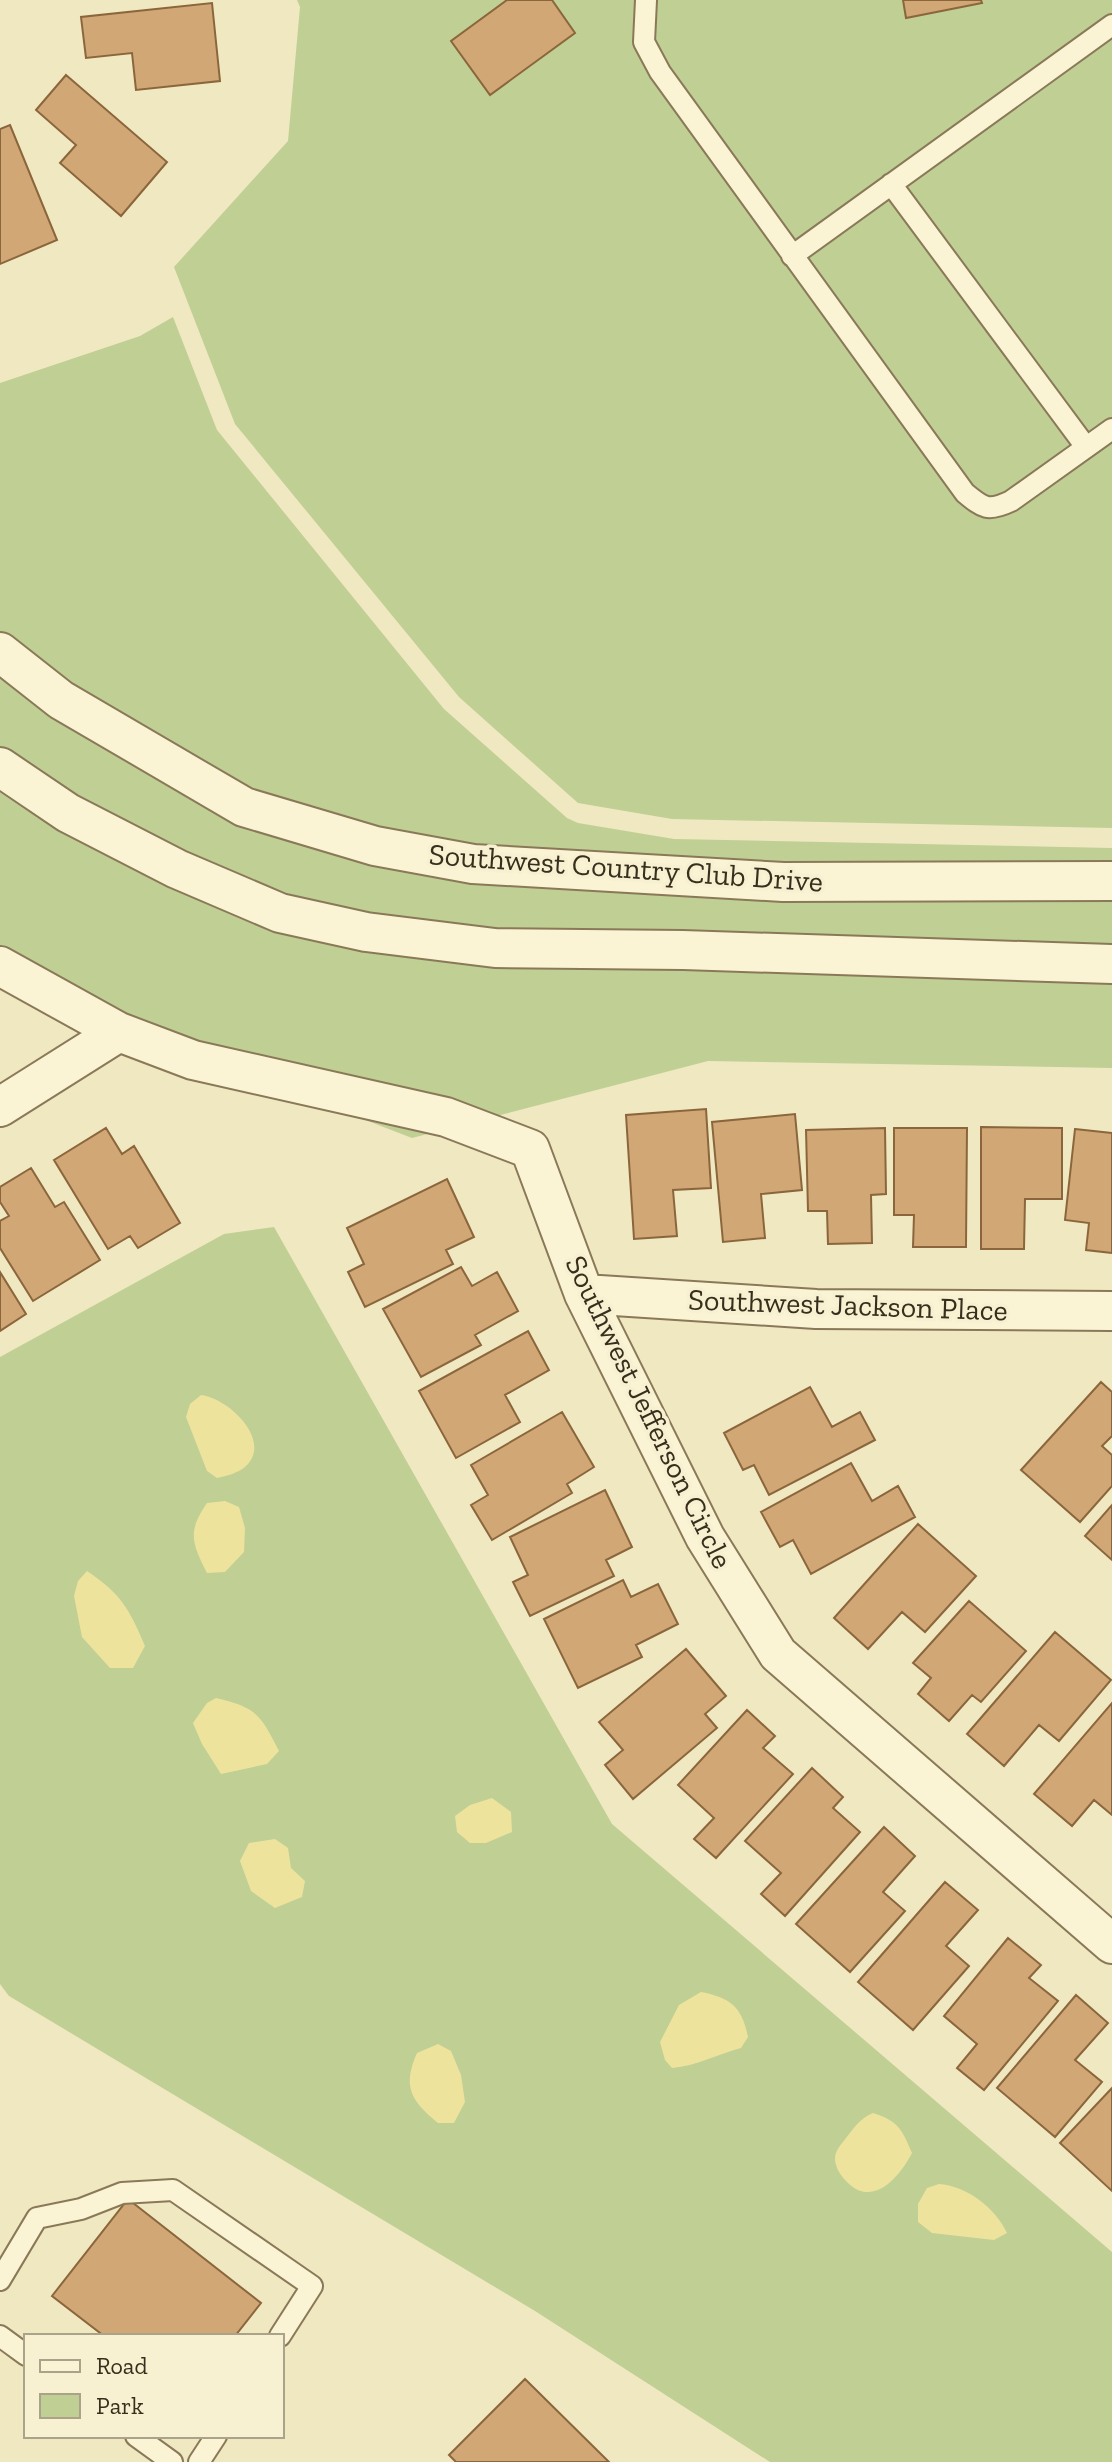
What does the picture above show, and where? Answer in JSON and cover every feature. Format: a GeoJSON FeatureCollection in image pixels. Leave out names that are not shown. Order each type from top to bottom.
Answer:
{"type":"FeatureCollection","features":[{"type":"Feature","properties":{"kind":"street","name":"Southwest Country Club Drive"},"geometry":{"type":"LineString","coordinates":[[0,652],[61,700],[244,807],[375,846],[473,864],[783,882],[1112,881]]}},
{"type":"Feature","properties":{"kind":"street"},"geometry":{"type":"LineString","coordinates":[[0,767],[68,813],[177,869],[280,913],[366,932],[495,948],[1112,964]]}},
{"type":"Feature","properties":{"kind":"street","name":"Southwest Jefferson Circle"},"geometry":{"type":"LineString","coordinates":[[0,966],[119,1032],[193,1060],[446,1117],[530,1149],[584,1294],[705,1537],[778,1654],[1112,1944]]}},
{"type":"Feature","properties":{"kind":"street"},"geometry":{"type":"LineString","coordinates":[[0,1107],[119,1032]]}},
{"type":"Feature","properties":{"kind":"street","name":"Southwest Jackson Place"},"geometry":{"type":"LineString","coordinates":[[584,1294],[816,1309],[1112,1311]]}},
{"type":"Feature","properties":{"kind":"lane"},"geometry":{"type":"LineString","coordinates":[[646,0],[644,42],[660,72],[965,493],[981,506],[996,509],[1112,429]]}},
{"type":"Feature","properties":{"kind":"lane"},"geometry":{"type":"LineString","coordinates":[[792,256],[1112,25]]}},
{"type":"Feature","properties":{"kind":"lane"},"geometry":{"type":"LineString","coordinates":[[891,184],[1086,447]]}},
{"type":"Feature","properties":{"kind":"lane"},"geometry":{"type":"LineString","coordinates":[[0,2280],[37,2218],[81,2209],[122,2193],[173,2190],[312,2286],[281,2334]]}},
{"type":"Feature","properties":{"kind":"lane"},"geometry":{"type":"LineString","coordinates":[[0,2336],[24,2354]]}},
{"type":"Feature","properties":{"kind":"lane"},"geometry":{"type":"LineString","coordinates":[[139,2438],[172,2462]]}},
{"type":"Feature","properties":{"kind":"lane"},"geometry":{"type":"LineString","coordinates":[[199,2462],[215,2438]]}},
{"type":"Feature","properties":{"kind":"green space"},"geometry":{"type":"Polygon","coordinates":[[[297,0],[1112,0],[1112,828],[672,819],[578,803],[459,697],[235,424],[174,267],[288,141],[300,7],[297,0]]]}},
{"type":"Feature","properties":{"kind":"green space"},"geometry":{"type":"Polygon","coordinates":[[[173,317],[217,430],[444,709],[567,818],[578,823],[674,839],[1112,848],[1112,1068],[708,1061],[412,1138],[200,1056],[0,972],[0,383],[140,336],[173,317]]]}},
{"type":"Feature","properties":{"kind":"green space"},"geometry":{"type":"Polygon","coordinates":[[[274,1227],[612,1824],[1112,2252],[1112,2462],[770,2462],[535,2311],[9,1996],[0,1984],[0,1357],[224,1234],[274,1227]]]}},
{"type":"Feature","properties":{"kind":"sand"},"geometry":{"type":"Polygon","coordinates":[[[201,1395],[234,1412],[251,1433],[253,1456],[246,1466],[236,1472],[217,1478],[207,1471],[186,1417],[190,1404],[201,1395]]]}},
{"type":"Feature","properties":{"kind":"sand"},"geometry":{"type":"Polygon","coordinates":[[[225,1501],[239,1507],[245,1528],[244,1552],[225,1572],[207,1573],[195,1545],[196,1522],[207,1503],[225,1501]]]}},
{"type":"Feature","properties":{"kind":"sand"},"geometry":{"type":"Polygon","coordinates":[[[87,1571],[116,1595],[134,1621],[145,1646],[133,1668],[110,1668],[82,1637],[74,1596],[78,1581],[87,1571]]]}},
{"type":"Feature","properties":{"kind":"sand"},"geometry":{"type":"Polygon","coordinates":[[[216,1698],[249,1709],[262,1721],[279,1751],[267,1764],[221,1774],[193,1723],[207,1703],[216,1698]]]}},
{"type":"Feature","properties":{"kind":"sand"},"geometry":{"type":"Polygon","coordinates":[[[492,1798],[511,1812],[512,1832],[486,1843],[470,1843],[457,1832],[455,1816],[470,1805],[492,1798]]]}},
{"type":"Feature","properties":{"kind":"sand"},"geometry":{"type":"Polygon","coordinates":[[[275,1839],[288,1848],[291,1868],[305,1881],[302,1897],[275,1908],[251,1891],[240,1861],[249,1843],[275,1839]]]}},
{"type":"Feature","properties":{"kind":"sand"},"geometry":{"type":"Polygon","coordinates":[[[701,1992],[720,1997],[734,2006],[748,2037],[741,2048],[672,2068],[665,2060],[660,2042],[679,2005],[701,1992]]]}},
{"type":"Feature","properties":{"kind":"sand"},"geometry":{"type":"Polygon","coordinates":[[[438,2044],[451,2051],[461,2075],[465,2102],[454,2123],[438,2123],[421,2108],[410,2084],[417,2053],[438,2044]]]}},
{"type":"Feature","properties":{"kind":"sand"},"geometry":{"type":"Polygon","coordinates":[[[873,2113],[898,2127],[912,2153],[900,2172],[884,2187],[865,2192],[844,2179],[837,2168],[835,2156],[858,2124],[873,2113]]]}},
{"type":"Feature","properties":{"kind":"sand"},"geometry":{"type":"Polygon","coordinates":[[[939,2184],[959,2189],[979,2200],[995,2215],[1007,2233],[994,2240],[932,2233],[918,2222],[918,2204],[927,2188],[939,2184]]]}},
{"type":"Feature","properties":{"kind":"building"},"geometry":{"type":"Polygon","coordinates":[[[507,0],[552,0],[575,33],[490,95],[451,41],[507,0]]]}},
{"type":"Feature","properties":{"kind":"building"},"geometry":{"type":"Polygon","coordinates":[[[903,0],[981,0],[982,3],[906,18],[903,0]]]}},
{"type":"Feature","properties":{"kind":"building"},"geometry":{"type":"Polygon","coordinates":[[[212,3],[220,81],[136,90],[132,53],[86,58],[81,17],[212,3]]]}},
{"type":"Feature","properties":{"kind":"building"},"geometry":{"type":"Polygon","coordinates":[[[66,75],[167,162],[121,216],[60,163],[76,145],[36,110],[66,75]]]}},
{"type":"Feature","properties":{"kind":"building"},"geometry":{"type":"Polygon","coordinates":[[[10,125],[57,240],[0,264],[0,129],[10,125]]]}},
{"type":"Feature","properties":{"kind":"building"},"geometry":{"type":"Polygon","coordinates":[[[706,1109],[711,1188],[673,1190],[677,1236],[634,1239],[626,1115],[706,1109]]]}},
{"type":"Feature","properties":{"kind":"building"},"geometry":{"type":"Polygon","coordinates":[[[795,1114],[802,1190],[761,1194],[765,1238],[723,1242],[712,1122],[795,1114]]]}},
{"type":"Feature","properties":{"kind":"building"},"geometry":{"type":"Polygon","coordinates":[[[981,1127],[1062,1128],[1062,1199],[1025,1199],[1024,1249],[981,1249],[981,1127]]]}},
{"type":"Feature","properties":{"kind":"building"},"geometry":{"type":"Polygon","coordinates":[[[106,1128],[122,1154],[134,1146],[180,1223],[138,1248],[130,1236],[108,1249],[54,1160],[106,1128]]]}},
{"type":"Feature","properties":{"kind":"building"},"geometry":{"type":"Polygon","coordinates":[[[885,1128],[886,1194],[871,1195],[872,1243],[828,1244],[827,1211],[808,1211],[806,1130],[885,1128]]]}},
{"type":"Feature","properties":{"kind":"building"},"geometry":{"type":"Polygon","coordinates":[[[894,1128],[967,1128],[966,1247],[913,1247],[914,1215],[894,1215],[894,1128]]]}},
{"type":"Feature","properties":{"kind":"building"},"geometry":{"type":"Polygon","coordinates":[[[1075,1129],[1112,1133],[1112,1253],[1086,1250],[1089,1223],[1065,1220],[1075,1129]]]}},
{"type":"Feature","properties":{"kind":"building"},"geometry":{"type":"Polygon","coordinates":[[[31,1168],[55,1207],[64,1202],[100,1260],[33,1301],[0,1248],[0,1221],[9,1216],[0,1202],[0,1187],[31,1168]]]}},
{"type":"Feature","properties":{"kind":"building"},"geometry":{"type":"Polygon","coordinates":[[[447,1179],[474,1237],[446,1250],[453,1264],[365,1307],[348,1272],[364,1264],[347,1228],[447,1179]]]}},
{"type":"Feature","properties":{"kind":"building"},"geometry":{"type":"Polygon","coordinates":[[[461,1267],[472,1286],[497,1272],[518,1311],[475,1335],[481,1345],[421,1377],[383,1309],[461,1267]]]}},
{"type":"Feature","properties":{"kind":"building"},"geometry":{"type":"Polygon","coordinates":[[[0,1272],[26,1314],[0,1331],[0,1272]]]}},
{"type":"Feature","properties":{"kind":"building"},"geometry":{"type":"Polygon","coordinates":[[[528,1331],[549,1370],[505,1395],[520,1422],[456,1458],[419,1391],[528,1331]]]}},
{"type":"Feature","properties":{"kind":"building"},"geometry":{"type":"Polygon","coordinates":[[[1101,1382],[1112,1392],[1112,1436],[1102,1446],[1112,1455],[1112,1486],[1080,1522],[1021,1470],[1101,1382]]]}},
{"type":"Feature","properties":{"kind":"building"},"geometry":{"type":"Polygon","coordinates":[[[810,1387],[832,1427],[860,1412],[875,1440],[769,1495],[754,1465],[743,1470],[724,1433],[810,1387]]]}},
{"type":"Feature","properties":{"kind":"building"},"geometry":{"type":"Polygon","coordinates":[[[562,1412],[594,1467],[567,1484],[572,1493],[492,1540],[471,1505],[488,1495],[471,1465],[562,1412]]]}},
{"type":"Feature","properties":{"kind":"building"},"geometry":{"type":"Polygon","coordinates":[[[851,1463],[872,1501],[898,1486],[915,1517],[811,1574],[793,1540],[780,1547],[761,1512],[851,1463]]]}},
{"type":"Feature","properties":{"kind":"building"},"geometry":{"type":"Polygon","coordinates":[[[605,1490],[632,1547],[606,1560],[614,1576],[530,1616],[513,1582],[528,1575],[510,1537],[605,1490]]]}},
{"type":"Feature","properties":{"kind":"building"},"geometry":{"type":"Polygon","coordinates":[[[1112,1505],[1112,1560],[1085,1536],[1112,1505]]]}},
{"type":"Feature","properties":{"kind":"building"},"geometry":{"type":"Polygon","coordinates":[[[918,1524],[976,1576],[925,1632],[902,1612],[868,1649],[834,1618],[918,1524]]]}},
{"type":"Feature","properties":{"kind":"building"},"geometry":{"type":"Polygon","coordinates":[[[623,1580],[631,1597],[658,1584],[678,1624],[636,1645],[642,1657],[578,1688],[544,1619],[623,1580]]]}},
{"type":"Feature","properties":{"kind":"building"},"geometry":{"type":"Polygon","coordinates":[[[969,1601],[1026,1651],[981,1702],[972,1695],[949,1721],[918,1694],[931,1678],[913,1663],[969,1601]]]}},
{"type":"Feature","properties":{"kind":"building"},"geometry":{"type":"Polygon","coordinates":[[[1055,1632],[1111,1680],[1059,1741],[1039,1725],[1004,1766],[967,1734],[1055,1632]]]}},
{"type":"Feature","properties":{"kind":"building"},"geometry":{"type":"Polygon","coordinates":[[[686,1649],[726,1696],[705,1714],[717,1728],[633,1799],[605,1765],[623,1750],[599,1722],[686,1649]]]}},
{"type":"Feature","properties":{"kind":"building"},"geometry":{"type":"Polygon","coordinates":[[[1112,1703],[1112,1815],[1094,1800],[1072,1826],[1034,1794],[1112,1703]]]}},
{"type":"Feature","properties":{"kind":"building"},"geometry":{"type":"Polygon","coordinates":[[[747,1710],[775,1736],[763,1748],[793,1774],[716,1858],[694,1839],[714,1818],[678,1785],[747,1710]]]}},
{"type":"Feature","properties":{"kind":"building"},"geometry":{"type":"Polygon","coordinates":[[[812,1768],[843,1797],[833,1808],[860,1832],[785,1916],[761,1894],[781,1873],[745,1841],[812,1768]]]}},
{"type":"Feature","properties":{"kind":"building"},"geometry":{"type":"Polygon","coordinates":[[[884,1827],[915,1856],[883,1892],[905,1911],[850,1972],[796,1924],[884,1827]]]}},
{"type":"Feature","properties":{"kind":"building"},"geometry":{"type":"Polygon","coordinates":[[[945,1882],[978,1910],[946,1946],[969,1966],[913,2030],[858,1982],[945,1882]]]}},
{"type":"Feature","properties":{"kind":"building"},"geometry":{"type":"Polygon","coordinates":[[[1008,1938],[1041,1965],[1029,1978],[1058,2001],[984,2090],[957,2068],[977,2044],[944,2016],[1008,1938]]]}},
{"type":"Feature","properties":{"kind":"building"},"geometry":{"type":"Polygon","coordinates":[[[1076,1995],[1108,2023],[1075,2060],[1102,2082],[1055,2137],[997,2088],[1076,1995]]]}},
{"type":"Feature","properties":{"kind":"building"},"geometry":{"type":"Polygon","coordinates":[[[1112,2088],[1112,2191],[1060,2143],[1112,2088]]]}},
{"type":"Feature","properties":{"kind":"building"},"geometry":{"type":"Polygon","coordinates":[[[128,2199],[261,2303],[237,2334],[101,2334],[52,2296],[128,2199]]]}},
{"type":"Feature","properties":{"kind":"building"},"geometry":{"type":"Polygon","coordinates":[[[525,2379],[609,2462],[456,2462],[449,2455],[525,2379]]]}}]}
